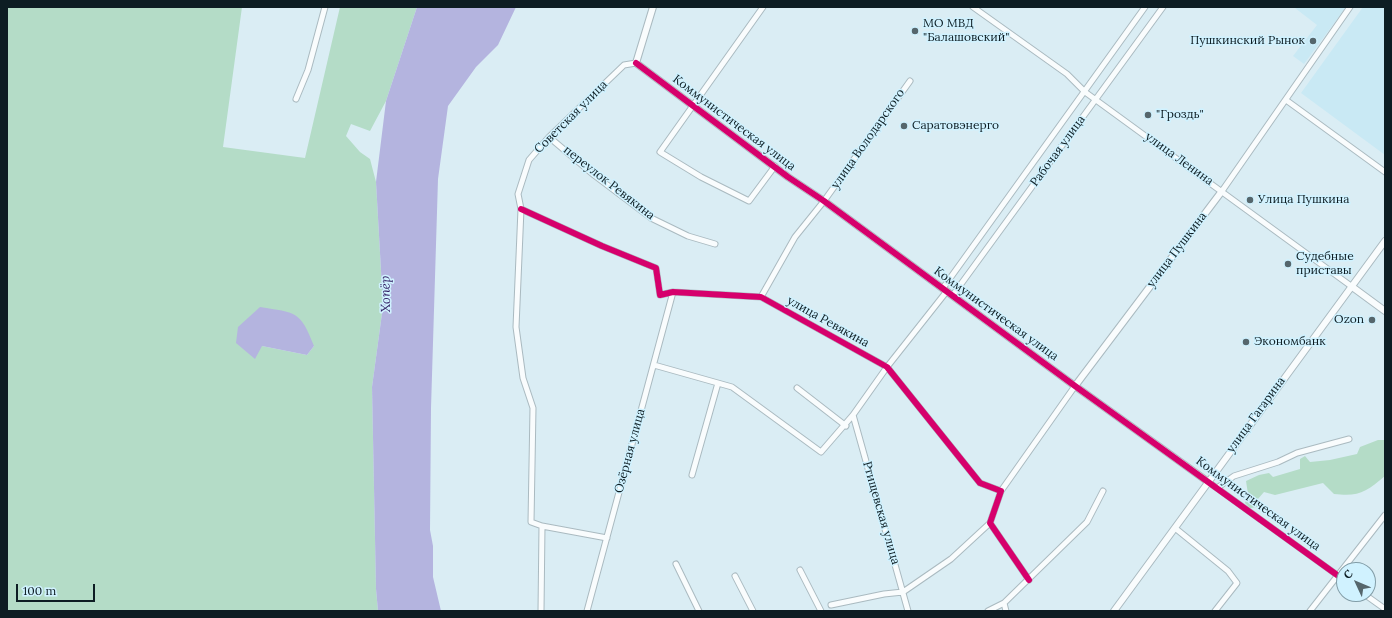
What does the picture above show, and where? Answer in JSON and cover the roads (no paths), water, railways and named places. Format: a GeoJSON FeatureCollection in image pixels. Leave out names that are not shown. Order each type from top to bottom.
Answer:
{"type":"FeatureCollection","features":[{"type":"Feature","properties":{"kind":"street"},"geometry":{"type":"LineString","coordinates":[[296,99],[308,70],[325,7]]}},
{"type":"Feature","properties":{"kind":"street"},"geometry":{"type":"LineString","coordinates":[[636,63],[653,7]]}},
{"type":"Feature","properties":{"kind":"street"},"geometry":{"type":"LineString","coordinates":[[763,7],[660,152],[701,177],[749,201],[775,166]]}},
{"type":"Feature","properties":{"kind":"street","name":"улица Ленина"},"geometry":{"type":"LineString","coordinates":[[974,7],[1067,74],[1084,92],[1385,311]]}},
{"type":"Feature","properties":{"kind":"street","name":"Рабочая улица"},"geometry":{"type":"LineString","coordinates":[[945,289],[1145,7]]}},
{"type":"Feature","properties":{"kind":"street","name":"Рабочая улица"},"geometry":{"type":"LineString","coordinates":[[953,295],[1163,7]]}},
{"type":"Feature","properties":{"kind":"street","name":"улица Пушкина"},"geometry":{"type":"LineString","coordinates":[[1001,491],[1075,386],[1222,191],[1350,7]]}},
{"type":"Feature","properties":{"kind":"street","name":"Коммунистическая улица"},"geometry":{"type":"LineString","coordinates":[[636,63],[913,268],[945,289],[1075,386],[1336,574]]}},
{"type":"Feature","properties":{"kind":"street","name":"Советская улица"},"geometry":{"type":"LineString","coordinates":[[542,526],[531,522],[533,408],[523,378],[516,326],[521,209],[518,194],[529,160],[549,137],[624,65],[636,63]]}},
{"type":"Feature","properties":{"kind":"street","name":"улица Володарского"},"geometry":{"type":"LineString","coordinates":[[761,297],[795,237],[824,201],[910,81]]}},
{"type":"Feature","properties":{"kind":"street"},"geometry":{"type":"LineString","coordinates":[[1286,100],[1385,172]]}},
{"type":"Feature","properties":{"kind":"street","name":"переулок Ревякина"},"geometry":{"type":"LineString","coordinates":[[549,137],[594,175],[651,218],[688,236],[715,244]]}},
{"type":"Feature","properties":{"kind":"street","name":"улица Ревякина"},"geometry":{"type":"LineString","coordinates":[[521,209],[602,246],[656,268],[660,295],[673,292],[761,297],[887,367],[980,483],[1001,491]]}},
{"type":"Feature","properties":{"kind":"street","name":"улица Гагарина"},"geometry":{"type":"LineString","coordinates":[[1114,611],[1175,528],[1207,481],[1385,240]]}},
{"type":"Feature","properties":{"kind":"street"},"geometry":{"type":"LineString","coordinates":[[654,365],[732,387],[821,452],[846,426],[887,367],[945,289]]}},
{"type":"Feature","properties":{"kind":"street","name":"Озёрная улица"},"geometry":{"type":"LineString","coordinates":[[587,611],[673,292]]}},
{"type":"Feature","properties":{"kind":"street"},"geometry":{"type":"LineString","coordinates":[[692,475],[718,383]]}},
{"type":"Feature","properties":{"kind":"street"},"geometry":{"type":"LineString","coordinates":[[797,388],[846,426]]}},
{"type":"Feature","properties":{"kind":"street","name":"Ртищевская улица"},"geometry":{"type":"LineString","coordinates":[[853,415],[908,611]]}},
{"type":"Feature","properties":{"kind":"street"},"geometry":{"type":"LineString","coordinates":[[1217,488],[1234,476],[1278,462],[1297,453],[1349,439]]}},
{"type":"Feature","properties":{"kind":"street"},"geometry":{"type":"LineString","coordinates":[[831,605],[884,594],[903,592],[951,559],[990,523],[1001,491]]}},
{"type":"Feature","properties":{"kind":"street"},"geometry":{"type":"LineString","coordinates":[[988,611],[1004,603],[1030,580],[1063,544],[1087,522],[1104,491]]}},
{"type":"Feature","properties":{"kind":"street"},"geometry":{"type":"LineString","coordinates":[[1349,562],[1385,514]]}},
{"type":"Feature","properties":{"kind":"street"},"geometry":{"type":"LineString","coordinates":[[990,523],[1030,580]]}},
{"type":"Feature","properties":{"kind":"street"},"geometry":{"type":"LineString","coordinates":[[541,611],[542,526],[607,538]]}},
{"type":"Feature","properties":{"kind":"street"},"geometry":{"type":"LineString","coordinates":[[1175,528],[1228,572],[1237,583],[1215,611]]}},
{"type":"Feature","properties":{"kind":"street"},"geometry":{"type":"LineString","coordinates":[[676,564],[699,611]]}},
{"type":"Feature","properties":{"kind":"street"},"geometry":{"type":"LineString","coordinates":[[800,570],[821,611]]}},
{"type":"Feature","properties":{"kind":"street"},"geometry":{"type":"LineString","coordinates":[[735,576],[753,611]]}},
{"type":"Feature","properties":{"kind":"street"},"geometry":{"type":"LineString","coordinates":[[1310,611],[1336,580]]}},
{"type":"Feature","properties":{"kind":"street"},"geometry":{"type":"LineString","coordinates":[[1375,602],[1385,609]]}},
{"type":"Feature","properties":{"kind":"street"},"geometry":{"type":"LineString","coordinates":[[1004,603],[1006,611]]}},
{"type":"Feature","properties":{"kind":"water","name":"Хопёр"},"geometry":{"type":"Polygon","coordinates":[[[417,7],[516,7],[498,45],[476,67],[448,106],[438,179],[431,408],[430,530],[433,546],[433,577],[441,611],[378,611],[376,589],[372,387],[383,306],[376,182],[386,101],[417,7]]]}},
{"type":"Feature","properties":{"kind":"water"},"geometry":{"type":"Polygon","coordinates":[[[260,307],[289,312],[300,319],[305,326],[314,346],[307,355],[262,346],[255,359],[236,343],[238,327],[260,307]]]}},
{"type":"Feature","properties":{"kind":"place","name":"МО МВД \"Балашовский\""},"geometry":{"type":"Point","coordinates":[915,31]}},
{"type":"Feature","properties":{"kind":"place","name":"Пушкинский Рынок"},"geometry":{"type":"Point","coordinates":[1313,41]}},
{"type":"Feature","properties":{"kind":"place","name":"\"Гроздь\""},"geometry":{"type":"Point","coordinates":[1148,115]}},
{"type":"Feature","properties":{"kind":"place","name":"Саратовэнерго"},"geometry":{"type":"Point","coordinates":[904,126]}},
{"type":"Feature","properties":{"kind":"place","name":"Улица Пушкина"},"geometry":{"type":"Point","coordinates":[1250,200]}},
{"type":"Feature","properties":{"kind":"place","name":"Судебные приставы"},"geometry":{"type":"Point","coordinates":[1288,264]}},
{"type":"Feature","properties":{"kind":"place","name":"Ozon"},"geometry":{"type":"Point","coordinates":[1372,320]}},
{"type":"Feature","properties":{"kind":"place","name":"Экономбанк"},"geometry":{"type":"Point","coordinates":[1246,342]}}]}
